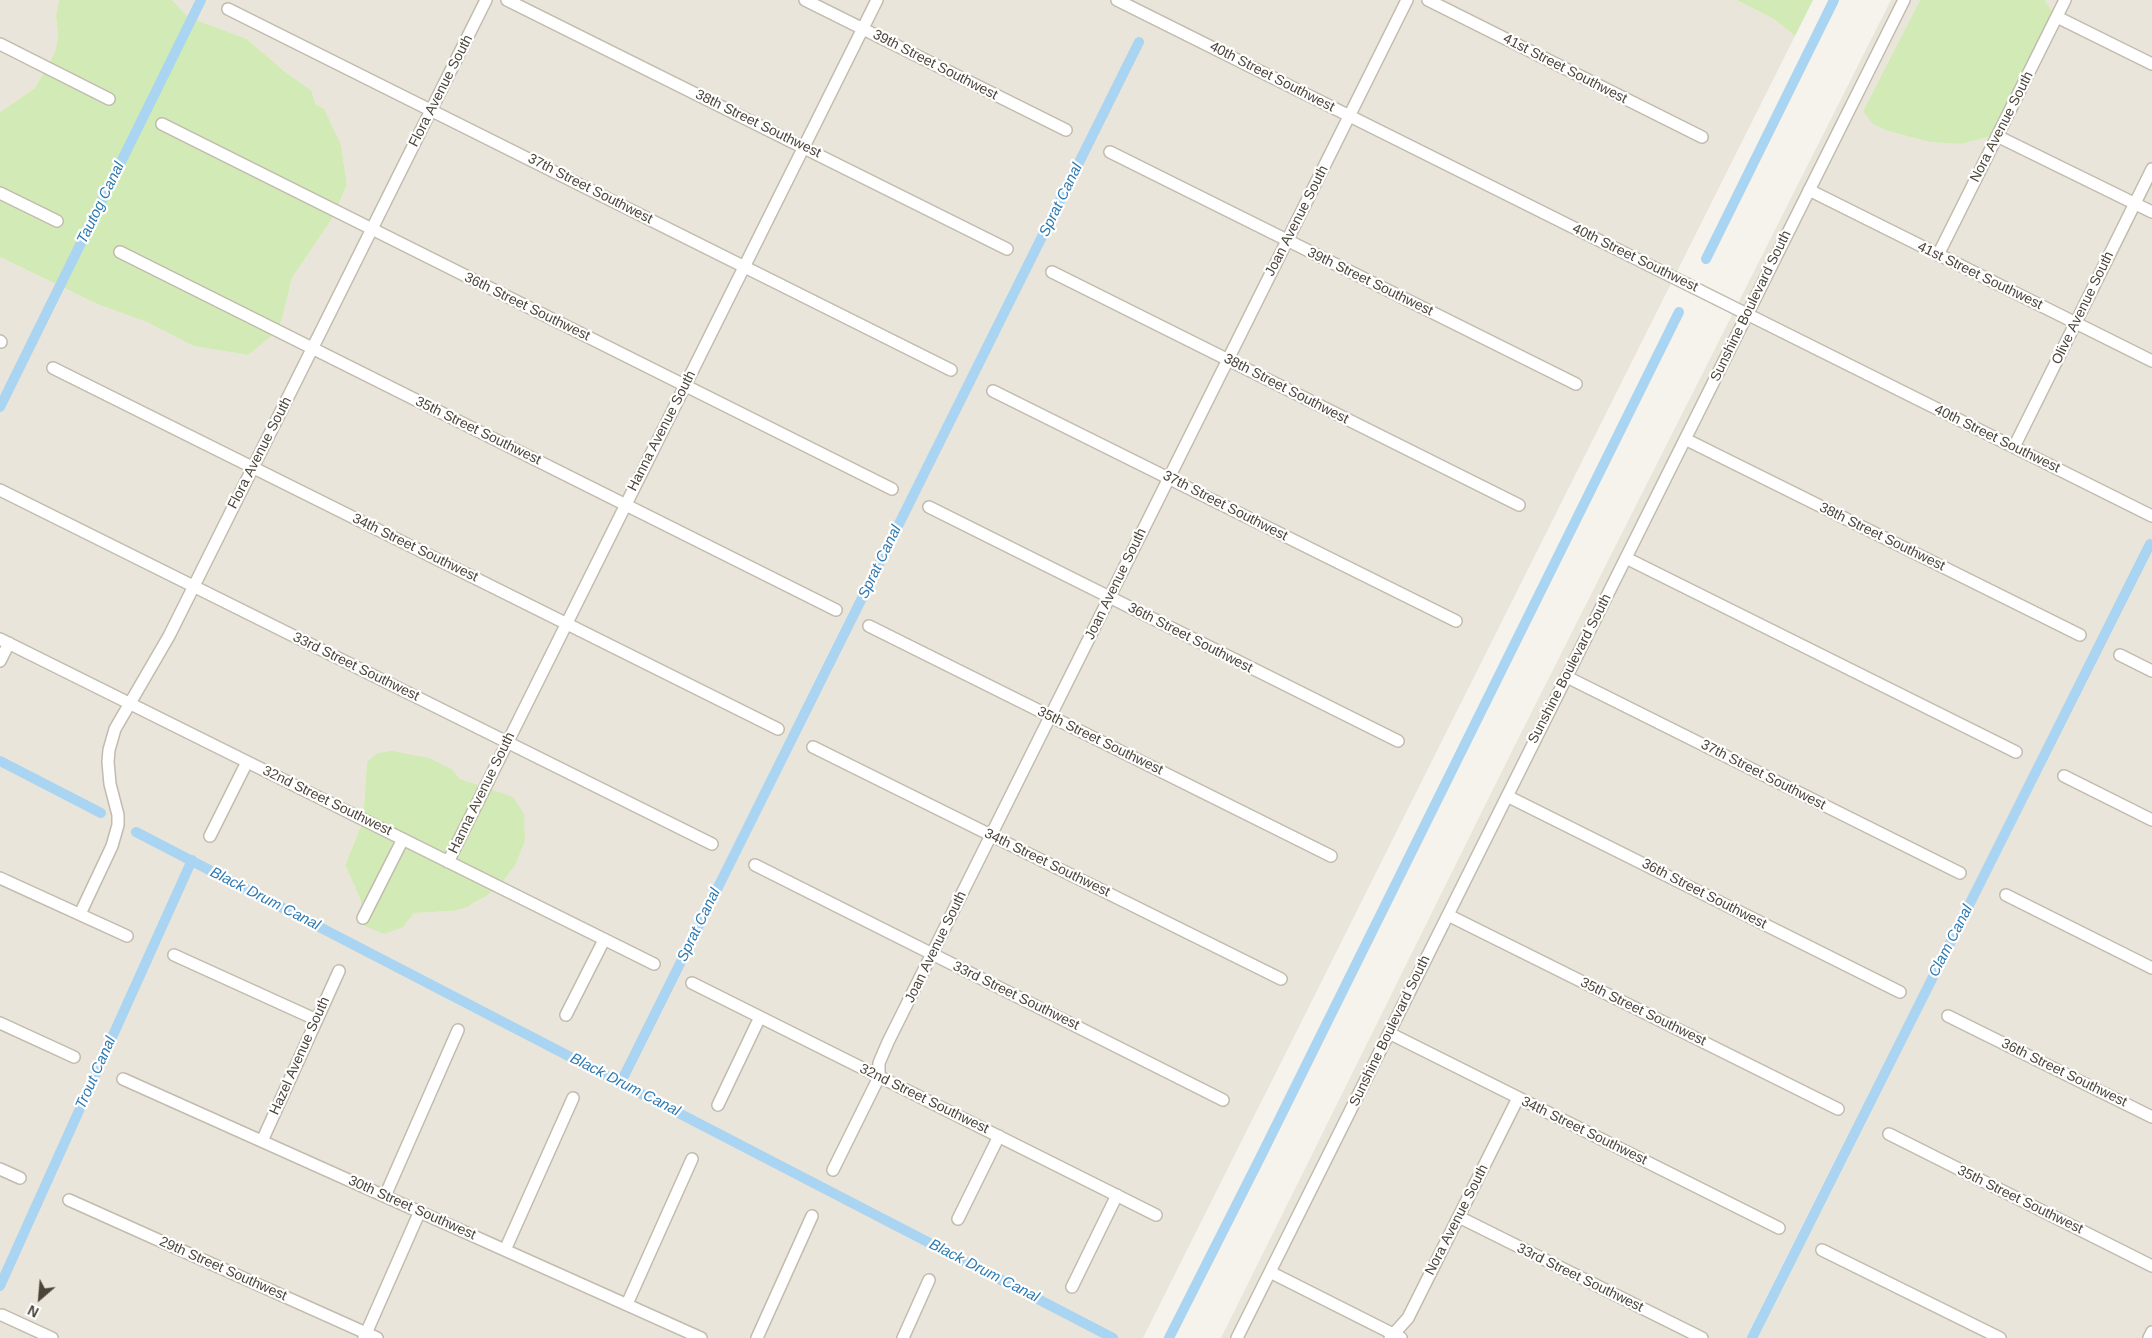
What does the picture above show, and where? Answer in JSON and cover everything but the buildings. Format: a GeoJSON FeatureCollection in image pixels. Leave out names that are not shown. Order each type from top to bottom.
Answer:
{"type":"FeatureCollection","features":[{"type":"Feature","properties":{"kind":"street","name":"Flora Avenue South"},"geometry":{"type":"LineString","coordinates":[[80,914],[116,835],[118,815],[108,773],[109,750],[116,729],[155,661],[486,0]]}},
{"type":"Feature","properties":{"kind":"street","name":"38th Street Southwest"},"geometry":{"type":"LineString","coordinates":[[507,0],[1007,249]]}},
{"type":"Feature","properties":{"kind":"street","name":"39th Street Southwest"},"geometry":{"type":"LineString","coordinates":[[805,0],[1066,130]]}},
{"type":"Feature","properties":{"kind":"street","name":"Hanna Avenue South"},"geometry":{"type":"LineString","coordinates":[[448,862],[877,0]]}},
{"type":"Feature","properties":{"kind":"street","name":"40th Street Southwest"},"geometry":{"type":"LineString","coordinates":[[1117,0],[2152,516]]}},
{"type":"Feature","properties":{"kind":"street","name":"Joan Avenue South"},"geometry":{"type":"LineString","coordinates":[[833,1170],[880,1077],[879,1063],[1407,0]]}},
{"type":"Feature","properties":{"kind":"street","name":"41st Street Southwest"},"geometry":{"type":"LineString","coordinates":[[1428,0],[1702,137]]}},
{"type":"Feature","properties":{"kind":"street","name":"Sunshine Boulevard South"},"geometry":{"type":"LineString","coordinates":[[1238,1338],[1904,0]]}},
{"type":"Feature","properties":{"kind":"street","name":"Nora Avenue South"},"geometry":{"type":"LineString","coordinates":[[1938,255],[2065,0]]}},
{"type":"Feature","properties":{"kind":"street","name":"37th Street Southwest"},"geometry":{"type":"LineString","coordinates":[[228,9],[952,370]]}},
{"type":"Feature","properties":{"kind":"street"},"geometry":{"type":"LineString","coordinates":[[2057,17],[2152,64]]}},
{"type":"Feature","properties":{"kind":"street"},"geometry":{"type":"LineString","coordinates":[[0,44],[109,98]]}},
{"type":"Feature","properties":{"kind":"street","name":"36th Street Southwest"},"geometry":{"type":"LineString","coordinates":[[162,124],[892,489]]}},
{"type":"Feature","properties":{"kind":"street"},"geometry":{"type":"LineString","coordinates":[[1998,136],[2152,212]]}},
{"type":"Feature","properties":{"kind":"street","name":"39th Street Southwest"},"geometry":{"type":"LineString","coordinates":[[1110,152],[1576,384]]}},
{"type":"Feature","properties":{"kind":"street","name":"Olive Avenue South"},"geometry":{"type":"LineString","coordinates":[[2014,447],[2152,169]]}},
{"type":"Feature","properties":{"kind":"street","name":"41st Street Southwest"},"geometry":{"type":"LineString","coordinates":[[1809,190],[2152,361]]}},
{"type":"Feature","properties":{"kind":"street"},"geometry":{"type":"LineString","coordinates":[[0,193],[57,222]]}},
{"type":"Feature","properties":{"kind":"street","name":"35th Street Southwest"},"geometry":{"type":"LineString","coordinates":[[120,252],[836,610]]}},
{"type":"Feature","properties":{"kind":"street","name":"38th Street Southwest"},"geometry":{"type":"LineString","coordinates":[[1052,272],[1519,505]]}},
{"type":"Feature","properties":{"kind":"street","name":"34th Street Southwest"},"geometry":{"type":"LineString","coordinates":[[53,368],[778,729]]}},
{"type":"Feature","properties":{"kind":"street","name":"37th Street Southwest"},"geometry":{"type":"LineString","coordinates":[[993,391],[1456,621]]}},
{"type":"Feature","properties":{"kind":"street","name":"38th Street Southwest"},"geometry":{"type":"LineString","coordinates":[[1685,439],[2080,635]]}},
{"type":"Feature","properties":{"kind":"street","name":"33rd Street Southwest"},"geometry":{"type":"LineString","coordinates":[[0,490],[712,844]]}},
{"type":"Feature","properties":{"kind":"street","name":"36th Street Southwest"},"geometry":{"type":"LineString","coordinates":[[929,507],[1398,741]]}},
{"type":"Feature","properties":{"kind":"street"},"geometry":{"type":"LineString","coordinates":[[1626,558],[2016,752]]}},
{"type":"Feature","properties":{"kind":"street","name":"35th Street Southwest"},"geometry":{"type":"LineString","coordinates":[[869,626],[1331,856]]}},
{"type":"Feature","properties":{"kind":"street"},"geometry":{"type":"LineString","coordinates":[[0,661],[4,641]]}},
{"type":"Feature","properties":{"kind":"street","name":"32nd Street Southwest"},"geometry":{"type":"LineString","coordinates":[[4,641],[654,964]]}},
{"type":"Feature","properties":{"kind":"street"},"geometry":{"type":"LineString","coordinates":[[2120,655],[2152,671]]}},
{"type":"Feature","properties":{"kind":"street","name":"37th Street Southwest"},"geometry":{"type":"LineString","coordinates":[[1567,677],[1960,873]]}},
{"type":"Feature","properties":{"kind":"street","name":"34th Street Southwest"},"geometry":{"type":"LineString","coordinates":[[813,746],[1280,979]]}},
{"type":"Feature","properties":{"kind":"street"},"geometry":{"type":"LineString","coordinates":[[210,836],[247,762]]}},
{"type":"Feature","properties":{"kind":"street"},"geometry":{"type":"LineString","coordinates":[[2064,776],[2152,820]]}},
{"type":"Feature","properties":{"kind":"street","name":"36th Street Southwest"},"geometry":{"type":"LineString","coordinates":[[1507,796],[1900,992]]}},
{"type":"Feature","properties":{"kind":"street"},"geometry":{"type":"LineString","coordinates":[[363,918],[403,839]]}},
{"type":"Feature","properties":{"kind":"street","name":"33rd Street Southwest"},"geometry":{"type":"LineString","coordinates":[[755,865],[1223,1100]]}},
{"type":"Feature","properties":{"kind":"street"},"geometry":{"type":"LineString","coordinates":[[0,878],[127,936]]}},
{"type":"Feature","properties":{"kind":"street"},"geometry":{"type":"LineString","coordinates":[[2006,895],[2152,968]]}},
{"type":"Feature","properties":{"kind":"street","name":"35th Street Southwest"},"geometry":{"type":"LineString","coordinates":[[1448,915],[1838,1109]]}},
{"type":"Feature","properties":{"kind":"street"},"geometry":{"type":"LineString","coordinates":[[566,1016],[604,940]]}},
{"type":"Feature","properties":{"kind":"street"},"geometry":{"type":"LineString","coordinates":[[174,956],[317,1020]]}},
{"type":"Feature","properties":{"kind":"street","name":"Hazel Avenue South"},"geometry":{"type":"LineString","coordinates":[[262,1141],[339,971]]}},
{"type":"Feature","properties":{"kind":"street","name":"32nd Street Southwest"},"geometry":{"type":"LineString","coordinates":[[692,983],[1156,1215]]}},
{"type":"Feature","properties":{"kind":"street","name":"36th Street Southwest"},"geometry":{"type":"LineString","coordinates":[[1948,1016],[2152,1117]]}},
{"type":"Feature","properties":{"kind":"street"},"geometry":{"type":"LineString","coordinates":[[718,1105],[760,1017]]}},
{"type":"Feature","properties":{"kind":"street"},"geometry":{"type":"LineString","coordinates":[[0,1024],[74,1057]]}},
{"type":"Feature","properties":{"kind":"street"},"geometry":{"type":"LineString","coordinates":[[385,1196],[458,1030]]}},
{"type":"Feature","properties":{"kind":"street","name":"34th Street Southwest"},"geometry":{"type":"LineString","coordinates":[[1389,1033],[1779,1228]]}},
{"type":"Feature","properties":{"kind":"street","name":"30th Street Southwest"},"geometry":{"type":"LineString","coordinates":[[123,1079],[701,1338]]}},
{"type":"Feature","properties":{"kind":"street"},"geometry":{"type":"LineString","coordinates":[[505,1250],[573,1098]]}},
{"type":"Feature","properties":{"kind":"street","name":"Nora Avenue South"},"geometry":{"type":"LineString","coordinates":[[1395,1337],[1408,1318],[1518,1098]]}},
{"type":"Feature","properties":{"kind":"street","name":"35th Street Southwest"},"geometry":{"type":"LineString","coordinates":[[1889,1134],[2152,1266]]}},
{"type":"Feature","properties":{"kind":"street"},"geometry":{"type":"LineString","coordinates":[[958,1219],[999,1136]]}},
{"type":"Feature","properties":{"kind":"street"},"geometry":{"type":"LineString","coordinates":[[627,1304],[692,1158]]}},
{"type":"Feature","properties":{"kind":"street"},"geometry":{"type":"LineString","coordinates":[[0,1169],[20,1178]]}},
{"type":"Feature","properties":{"kind":"street"},"geometry":{"type":"LineString","coordinates":[[1072,1287],[1118,1195]]}},
{"type":"Feature","properties":{"kind":"street","name":"29th Street Southwest"},"geometry":{"type":"LineString","coordinates":[[69,1200],[365,1336],[377,1338]]}},
{"type":"Feature","properties":{"kind":"street"},"geometry":{"type":"LineString","coordinates":[[365,1336],[420,1211]]}},
{"type":"Feature","properties":{"kind":"street"},"geometry":{"type":"LineString","coordinates":[[757,1338],[812,1216]]}},
{"type":"Feature","properties":{"kind":"street","name":"33rd Street Southwest"},"geometry":{"type":"LineString","coordinates":[[1458,1217],[1702,1338]]}},
{"type":"Feature","properties":{"kind":"street"},"geometry":{"type":"LineString","coordinates":[[1822,1250],[2000,1338]]}},
{"type":"Feature","properties":{"kind":"street"},"geometry":{"type":"LineString","coordinates":[[1270,1272],[1395,1337]]}},
{"type":"Feature","properties":{"kind":"street"},"geometry":{"type":"LineString","coordinates":[[903,1338],[929,1280]]}},
{"type":"Feature","properties":{"kind":"street"},"geometry":{"type":"LineString","coordinates":[[2,1316],[52,1338]]}},
{"type":"Feature","properties":{"kind":"street"},"geometry":{"type":"LineString","coordinates":[[2149,1338],[2152,1332]]}},
{"type":"Feature","properties":{"kind":"shaded area"},"geometry":{"type":"Polygon","coordinates":[[[0,0],[59,0],[56,16],[58,37],[55,52],[35,88],[0,112],[0,0]]]}},
{"type":"Feature","properties":{"kind":"shaded area"},"geometry":{"type":"Polygon","coordinates":[[[172,0],[1736,0],[1774,19],[1795,36],[1143,1338],[0,1338],[0,257],[97,304],[149,323],[193,346],[248,355],[282,319],[292,278],[332,219],[347,185],[341,145],[316,105],[311,90],[284,71],[247,39],[188,17],[172,0]],[[367,762],[363,821],[345,865],[360,898],[365,926],[403,927],[414,913],[453,911],[475,903],[502,883],[516,864],[525,841],[484,788],[460,779],[453,770],[367,762]]]}},
{"type":"Feature","properties":{"kind":"shaded area"},"geometry":{"type":"Polygon","coordinates":[[[1891,0],[1898,0],[1232,1338],[1221,1338],[1512,751],[1891,0]]]}},
{"type":"Feature","properties":{"kind":"shaded area"},"geometry":{"type":"Polygon","coordinates":[[[1909,0],[1920,0],[1863,111],[1888,131],[1929,142],[1961,144],[1995,135],[2053,14],[2045,0],[2152,0],[2152,1338],[1243,1338],[1909,0]]]}},
{"type":"Feature","properties":{"kind":"green space"},"geometry":{"type":"Polygon","coordinates":[[[59,0],[172,0],[188,17],[247,39],[284,71],[311,90],[316,105],[324,109],[341,145],[347,185],[332,219],[292,278],[282,319],[276,332],[248,355],[193,346],[149,323],[97,304],[0,257],[0,112],[35,88],[55,52],[58,37],[56,16],[59,0]]]}},
{"type":"Feature","properties":{"kind":"green space"},"geometry":{"type":"Polygon","coordinates":[[[1736,0],[1813,0],[1795,36],[1774,19],[1736,0]]]}},
{"type":"Feature","properties":{"kind":"green space"},"geometry":{"type":"Polygon","coordinates":[[[1920,0],[2045,0],[2053,13],[1995,135],[1961,144],[1929,142],[1888,131],[1873,124],[1863,111],[1920,0]]]}},
{"type":"Feature","properties":{"kind":"green space"},"geometry":{"type":"Polygon","coordinates":[[[392,751],[429,758],[453,770],[460,779],[513,797],[524,814],[525,841],[516,864],[502,883],[486,896],[467,907],[453,911],[414,913],[403,927],[384,934],[365,926],[360,898],[345,865],[363,821],[367,762],[378,753],[392,751]]]}},
{"type":"Feature","properties":{"kind":"waterway","name":"Tautog Canal"},"geometry":{"type":"LineString","coordinates":[[0,407],[201,0]]}},
{"type":"Feature","properties":{"kind":"waterway"},"geometry":{"type":"LineString","coordinates":[[1706,259],[1834,0]]}},
{"type":"Feature","properties":{"kind":"waterway","name":"Sprat Canal"},"geometry":{"type":"LineString","coordinates":[[621,1082],[1139,42]]}},
{"type":"Feature","properties":{"kind":"waterway"},"geometry":{"type":"LineString","coordinates":[[1169,1338],[1679,312]]}},
{"type":"Feature","properties":{"kind":"waterway","name":"Clam Canal"},"geometry":{"type":"LineString","coordinates":[[1752,1338],[2150,544]]}},
{"type":"Feature","properties":{"kind":"waterway","name":"Black Drum Canal"},"geometry":{"type":"LineString","coordinates":[[0,761],[101,813]]}},
{"type":"Feature","properties":{"kind":"waterway","name":"Black Drum Canal"},"geometry":{"type":"LineString","coordinates":[[136,832],[1113,1338]]}},
{"type":"Feature","properties":{"kind":"waterway","name":"Trout Canal"},"geometry":{"type":"LineString","coordinates":[[0,1286],[192,860]]}}]}
